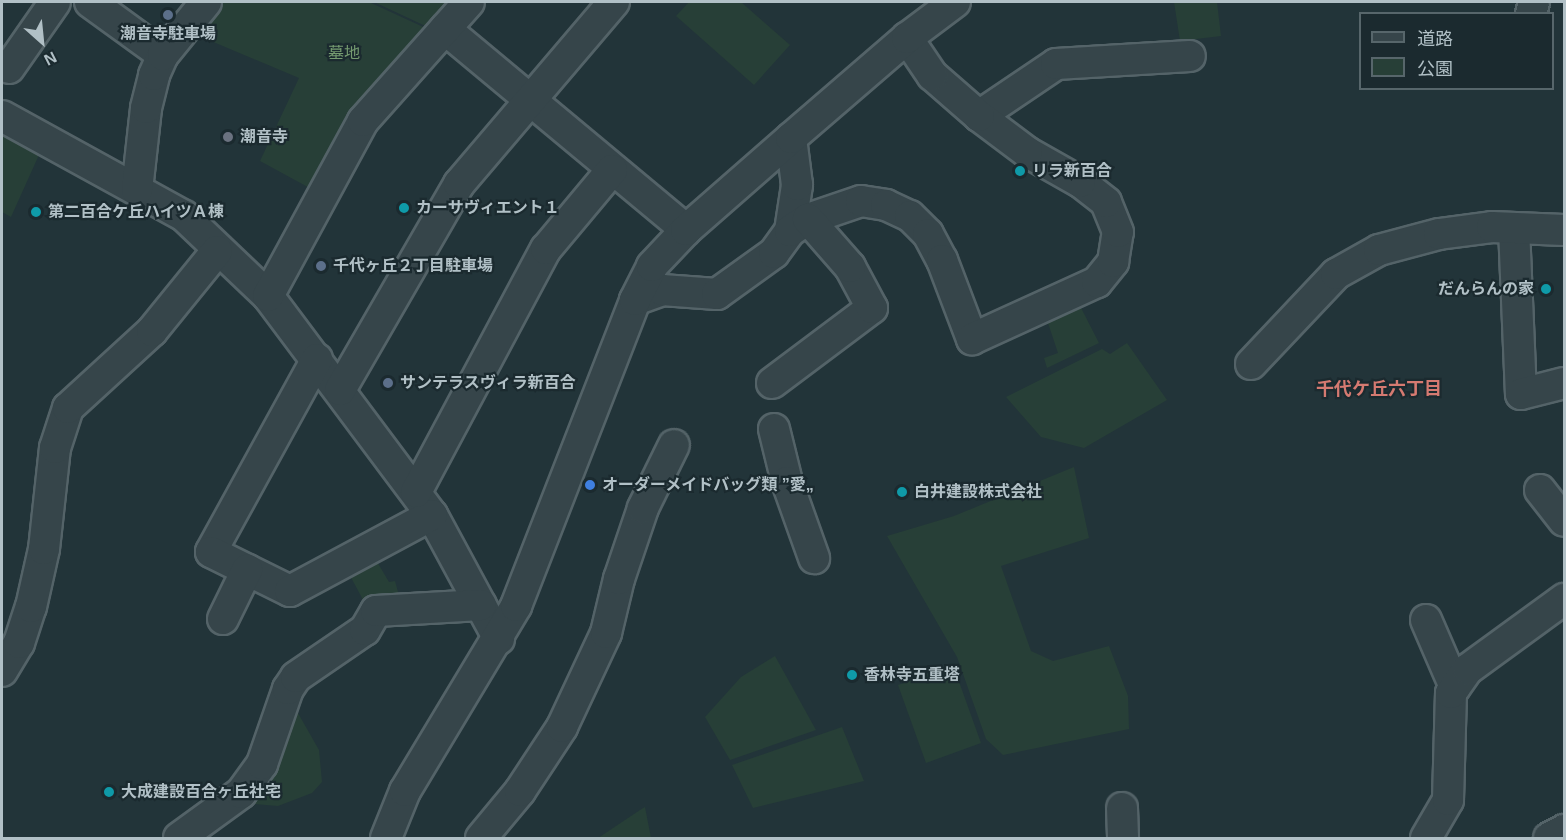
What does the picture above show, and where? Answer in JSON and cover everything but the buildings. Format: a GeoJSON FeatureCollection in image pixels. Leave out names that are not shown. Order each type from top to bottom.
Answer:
{"type":"FeatureCollection","features":[{"type":"Feature","properties":{"kind":"street"},"geometry":{"type":"LineString","coordinates":[[4,70],[55,2]]}},
{"type":"Feature","properties":{"kind":"street"},"geometry":{"type":"LineString","coordinates":[[90,2],[162,55]]}},
{"type":"Feature","properties":{"kind":"street"},"geometry":{"type":"LineString","coordinates":[[137,190],[146,108],[162,55],[206,2]]}},
{"type":"Feature","properties":{"kind":"street"},"geometry":{"type":"LineString","coordinates":[[268,296],[363,121],[469,2]]}},
{"type":"Feature","properties":{"kind":"street"},"geometry":{"type":"LineString","coordinates":[[340,390],[459,184],[614,2]]}},
{"type":"Feature","properties":{"kind":"street"},"geometry":{"type":"LineString","coordinates":[[386,838],[405,791],[499,639],[568,506],[635,300],[652,266],[686,230],[906,38],[955,2]]}},
{"type":"Feature","properties":{"kind":"street"},"geometry":{"type":"LineString","coordinates":[[445,29],[686,230]]}},
{"type":"Feature","properties":{"kind":"street"},"geometry":{"type":"LineString","coordinates":[[635,300],[662,290],[717,294],[774,254],[799,225],[861,201],[886,205],[910,216],[928,234],[942,260],[972,339],[1097,282],[1113,262],[1118,231],[1113,212],[1080,182],[1026,152],[979,116],[932,75],[906,38]]}},
{"type":"Feature","properties":{"kind":"street"},"geometry":{"type":"LineString","coordinates":[[979,116],[1056,64],[1190,56]]}},
{"type":"Feature","properties":{"kind":"street"},"geometry":{"type":"LineString","coordinates":[[2,116],[184,216],[217,251],[234,262],[268,296],[424,504],[499,639]]}},
{"type":"Feature","properties":{"kind":"street"},"geometry":{"type":"LineString","coordinates":[[772,384],[872,308],[850,267],[799,225],[792,138]]}},
{"type":"Feature","properties":{"kind":"street"},"geometry":{"type":"LineString","coordinates":[[317,359],[211,552],[290,591],[424,504],[546,249],[612,170]]}},
{"type":"Feature","properties":{"kind":"street"},"geometry":{"type":"LineString","coordinates":[[1514,228],[1521,394],[1564,383]]}},
{"type":"Feature","properties":{"kind":"street"},"geometry":{"type":"LineString","coordinates":[[1251,364],[1336,274],[1379,250],[1439,234],[1514,228],[1564,230]]}},
{"type":"Feature","properties":{"kind":"street"},"geometry":{"type":"LineString","coordinates":[[2,670],[19,643],[31,607],[44,549],[55,448],[68,408],[152,331],[217,251]]}},
{"type":"Feature","properties":{"kind":"street"},"geometry":{"type":"LineString","coordinates":[[774,429],[786,482],[814,558]]}},
{"type":"Feature","properties":{"kind":"street"},"geometry":{"type":"LineString","coordinates":[[481,838],[520,791],[562,727],[606,633],[619,579],[643,508],[674,445]]}},
{"type":"Feature","properties":{"kind":"street"},"geometry":{"type":"LineString","coordinates":[[1540,490],[1564,521]]}},
{"type":"Feature","properties":{"kind":"street"},"geometry":{"type":"LineString","coordinates":[[223,619],[247,570]]}},
{"type":"Feature","properties":{"kind":"street"},"geometry":{"type":"LineString","coordinates":[[1426,838],[1448,800],[1451,693],[1468,669],[1564,599]]}},
{"type":"Feature","properties":{"kind":"street"},"geometry":{"type":"LineString","coordinates":[[179,838],[241,793],[262,764],[288,689],[296,677],[365,630],[376,611],[481,605]]}},
{"type":"Feature","properties":{"kind":"street"},"geometry":{"type":"LineString","coordinates":[[1426,620],[1455,687]]}},
{"type":"Feature","properties":{"kind":"street"},"geometry":{"type":"LineString","coordinates":[[1122,808],[1123,838]]}},
{"type":"Feature","properties":{"kind":"street"},"geometry":{"type":"LineString","coordinates":[[1549,838],[1564,830]]}},
{"type":"Feature","properties":{"kind":"green space","name":"墓地"},"geometry":{"type":"Polygon","coordinates":[[[210,2],[369,2],[432,31],[317,192],[260,161],[299,78],[185,30],[210,2]]]}},
{"type":"Feature","properties":{"kind":"green space"},"geometry":{"type":"Polygon","coordinates":[[[374,2],[459,2],[434,30],[374,2]]]}},
{"type":"Feature","properties":{"kind":"green space"},"geometry":{"type":"Polygon","coordinates":[[[689,2],[741,2],[790,45],[754,85],[676,16],[689,2]]]}},
{"type":"Feature","properties":{"kind":"green space"},"geometry":{"type":"Polygon","coordinates":[[[1174,2],[1217,2],[1221,36],[1180,41],[1174,2]]]}},
{"type":"Feature","properties":{"kind":"green space"},"geometry":{"type":"Polygon","coordinates":[[[2,132],[43,146],[11,217],[2,212],[2,132]]]}},
{"type":"Feature","properties":{"kind":"green space"},"geometry":{"type":"Polygon","coordinates":[[[1077,300],[1099,343],[1047,368],[1044,358],[1058,353],[1046,317],[1077,300]]]}},
{"type":"Feature","properties":{"kind":"green space"},"geometry":{"type":"Polygon","coordinates":[[[1127,343],[1167,400],[1084,448],[1041,437],[1006,397],[1102,349],[1110,354],[1127,343]]]}},
{"type":"Feature","properties":{"kind":"green space"},"geometry":{"type":"Polygon","coordinates":[[[1074,467],[1089,538],[1001,566],[1031,651],[1053,661],[1109,646],[1128,696],[1129,729],[1003,755],[986,739],[957,657],[887,536],[954,516],[1074,467]]]}},
{"type":"Feature","properties":{"kind":"green space"},"geometry":{"type":"Polygon","coordinates":[[[373,555],[389,582],[395,581],[401,603],[369,611],[347,570],[373,555]]]}},
{"type":"Feature","properties":{"kind":"green space"},"geometry":{"type":"Polygon","coordinates":[[[775,656],[816,730],[730,760],[705,717],[741,677],[775,656]]]}},
{"type":"Feature","properties":{"kind":"green space"},"geometry":{"type":"Polygon","coordinates":[[[953,665],[981,743],[926,763],[898,685],[953,665]]]}},
{"type":"Feature","properties":{"kind":"green space"},"geometry":{"type":"Polygon","coordinates":[[[294,706],[319,750],[322,782],[312,793],[278,806],[244,803],[294,706]]]}},
{"type":"Feature","properties":{"kind":"green space"},"geometry":{"type":"Polygon","coordinates":[[[842,727],[864,781],[753,808],[732,765],[842,727]]]}},
{"type":"Feature","properties":{"kind":"green space"},"geometry":{"type":"Polygon","coordinates":[[[645,807],[651,838],[598,838],[640,810],[645,807]]]}},
{"type":"Feature","properties":{"kind":"place","name":"潮音寺駐車場"},"geometry":{"type":"Point","coordinates":[168,15]}},
{"type":"Feature","properties":{"kind":"place","name":"潮音寺"},"geometry":{"type":"Point","coordinates":[228,137]}},
{"type":"Feature","properties":{"kind":"place","name":"リラ新百合"},"geometry":{"type":"Point","coordinates":[1020,171]}},
{"type":"Feature","properties":{"kind":"place","name":"カーサヴィエント１"},"geometry":{"type":"Point","coordinates":[404,208]}},
{"type":"Feature","properties":{"kind":"place","name":"第二百合ケ丘ハイツＡ棟"},"geometry":{"type":"Point","coordinates":[36,212]}},
{"type":"Feature","properties":{"kind":"place","name":"千代ヶ丘２丁目駐車場"},"geometry":{"type":"Point","coordinates":[321,266]}},
{"type":"Feature","properties":{"kind":"place","name":"だんらんの家"},"geometry":{"type":"Point","coordinates":[1546,289]}},
{"type":"Feature","properties":{"kind":"place","name":"サンテラスヴィラ新百合"},"geometry":{"type":"Point","coordinates":[388,383]}},
{"type":"Feature","properties":{"kind":"place","name":"オーダーメイドバッグ類 ”愛„"},"geometry":{"type":"Point","coordinates":[590,485]}},
{"type":"Feature","properties":{"kind":"place","name":"白井建設株式会社"},"geometry":{"type":"Point","coordinates":[902,492]}},
{"type":"Feature","properties":{"kind":"place","name":"香林寺五重塔"},"geometry":{"type":"Point","coordinates":[852,675]}},
{"type":"Feature","properties":{"kind":"place","name":"大成建設百合ヶ丘社宅"},"geometry":{"type":"Point","coordinates":[109,792]}},
{"type":"Feature","properties":{"kind":"district","name":"千代ケ丘六丁目"},"geometry":{"type":"Point","coordinates":[1379,389]}}]}
